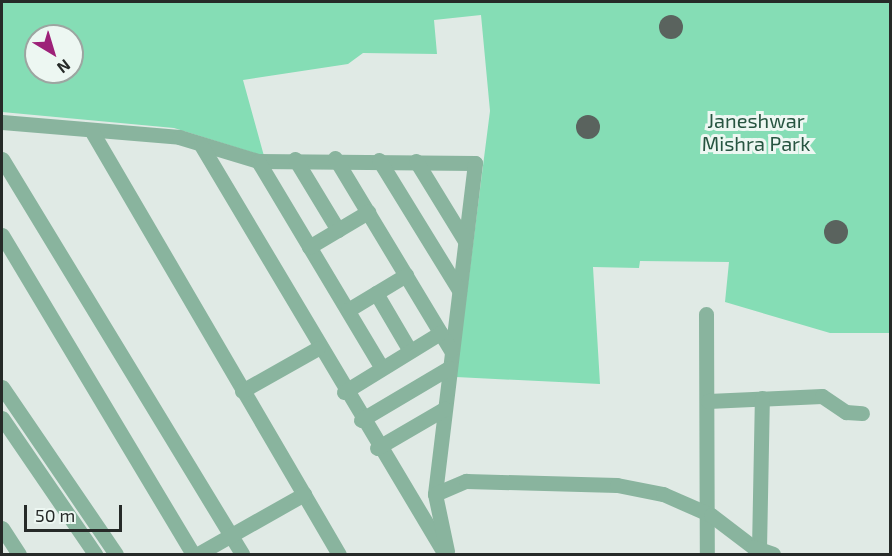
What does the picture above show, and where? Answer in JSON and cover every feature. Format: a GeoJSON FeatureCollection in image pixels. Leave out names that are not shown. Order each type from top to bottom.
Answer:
{"type":"FeatureCollection","features":[{"type":"Feature","properties":{"kind":"street"},"geometry":{"type":"LineString","coordinates":[[2,122],[179,137],[258,161],[335,158],[475,163],[435,494],[447,555]]}},
{"type":"Feature","properties":{"kind":"street"},"geometry":{"type":"LineString","coordinates":[[91,130],[339,555]]}},
{"type":"Feature","properties":{"kind":"street"},"geometry":{"type":"LineString","coordinates":[[201,145],[377,448],[447,555]]}},
{"type":"Feature","properties":{"kind":"street"},"geometry":{"type":"LineString","coordinates":[[335,158],[451,350]]}},
{"type":"Feature","properties":{"kind":"street"},"geometry":{"type":"LineString","coordinates":[[2,159],[242,555]]}},
{"type":"Feature","properties":{"kind":"street"},"geometry":{"type":"LineString","coordinates":[[295,159],[338,230]]}},
{"type":"Feature","properties":{"kind":"street"},"geometry":{"type":"LineString","coordinates":[[379,160],[459,290]]}},
{"type":"Feature","properties":{"kind":"street"},"geometry":{"type":"LineString","coordinates":[[258,161],[382,368]]}},
{"type":"Feature","properties":{"kind":"street"},"geometry":{"type":"LineString","coordinates":[[416,161],[465,241]]}},
{"type":"Feature","properties":{"kind":"street"},"geometry":{"type":"LineString","coordinates":[[309,247],[368,212]]}},
{"type":"Feature","properties":{"kind":"street"},"geometry":{"type":"LineString","coordinates":[[2,235],[193,555]]}},
{"type":"Feature","properties":{"kind":"street"},"geometry":{"type":"LineString","coordinates":[[348,310],[406,275]]}},
{"type":"Feature","properties":{"kind":"street"},"geometry":{"type":"LineString","coordinates":[[376,293],[411,351]]}},
{"type":"Feature","properties":{"kind":"street"},"geometry":{"type":"LineString","coordinates":[[706,314],[711,515],[707,555]]}},
{"type":"Feature","properties":{"kind":"street"},"geometry":{"type":"LineString","coordinates":[[344,392],[440,333]]}},
{"type":"Feature","properties":{"kind":"street"},"geometry":{"type":"LineString","coordinates":[[242,391],[318,348]]}},
{"type":"Feature","properties":{"kind":"street"},"geometry":{"type":"LineString","coordinates":[[361,420],[449,368]]}},
{"type":"Feature","properties":{"kind":"street"},"geometry":{"type":"LineString","coordinates":[[2,387],[116,555]]}},
{"type":"Feature","properties":{"kind":"street"},"geometry":{"type":"LineString","coordinates":[[708,401],[822,396],[846,412],[862,413]]}},
{"type":"Feature","properties":{"kind":"street"},"geometry":{"type":"LineString","coordinates":[[762,398],[766,552]]}},
{"type":"Feature","properties":{"kind":"street"},"geometry":{"type":"LineString","coordinates":[[377,448],[444,409]]}},
{"type":"Feature","properties":{"kind":"street"},"geometry":{"type":"LineString","coordinates":[[2,418],[92,553]]}},
{"type":"Feature","properties":{"kind":"street"},"geometry":{"type":"LineString","coordinates":[[435,494],[466,481],[617,485],[663,494],[711,515],[766,552]]}},
{"type":"Feature","properties":{"kind":"street"},"geometry":{"type":"LineString","coordinates":[[198,555],[303,494]]}},
{"type":"Feature","properties":{"kind":"street"},"geometry":{"type":"LineString","coordinates":[[2,528],[20,555]]}},
{"type":"Feature","properties":{"kind":"green space","name":"Janeshwar Mishra Park"},"geometry":{"type":"Polygon","coordinates":[[[2,2],[890,2],[890,333],[830,333],[725,302],[729,262],[640,261],[639,268],[593,267],[600,384],[456,377],[490,111],[481,15],[434,20],[437,54],[363,53],[348,64],[243,80],[264,156],[174,128],[2,112],[2,2]]]}},
{"type":"Feature","properties":{"kind":"building"},"geometry":{"type":"Polygon","coordinates":[[[671,15],[676,16],[682,22],[682,32],[676,38],[671,39],[666,38],[660,32],[659,27],[660,22],[666,16],[671,15]]]}},
{"type":"Feature","properties":{"kind":"building"},"geometry":{"type":"Polygon","coordinates":[[[588,115],[593,116],[599,122],[599,132],[593,138],[588,139],[583,138],[577,132],[576,127],[577,122],[583,116],[588,115]]]}},
{"type":"Feature","properties":{"kind":"building"},"geometry":{"type":"Polygon","coordinates":[[[836,220],[841,221],[847,227],[847,237],[841,243],[836,244],[831,243],[825,237],[824,232],[825,227],[831,221],[836,220]]]}}]}
